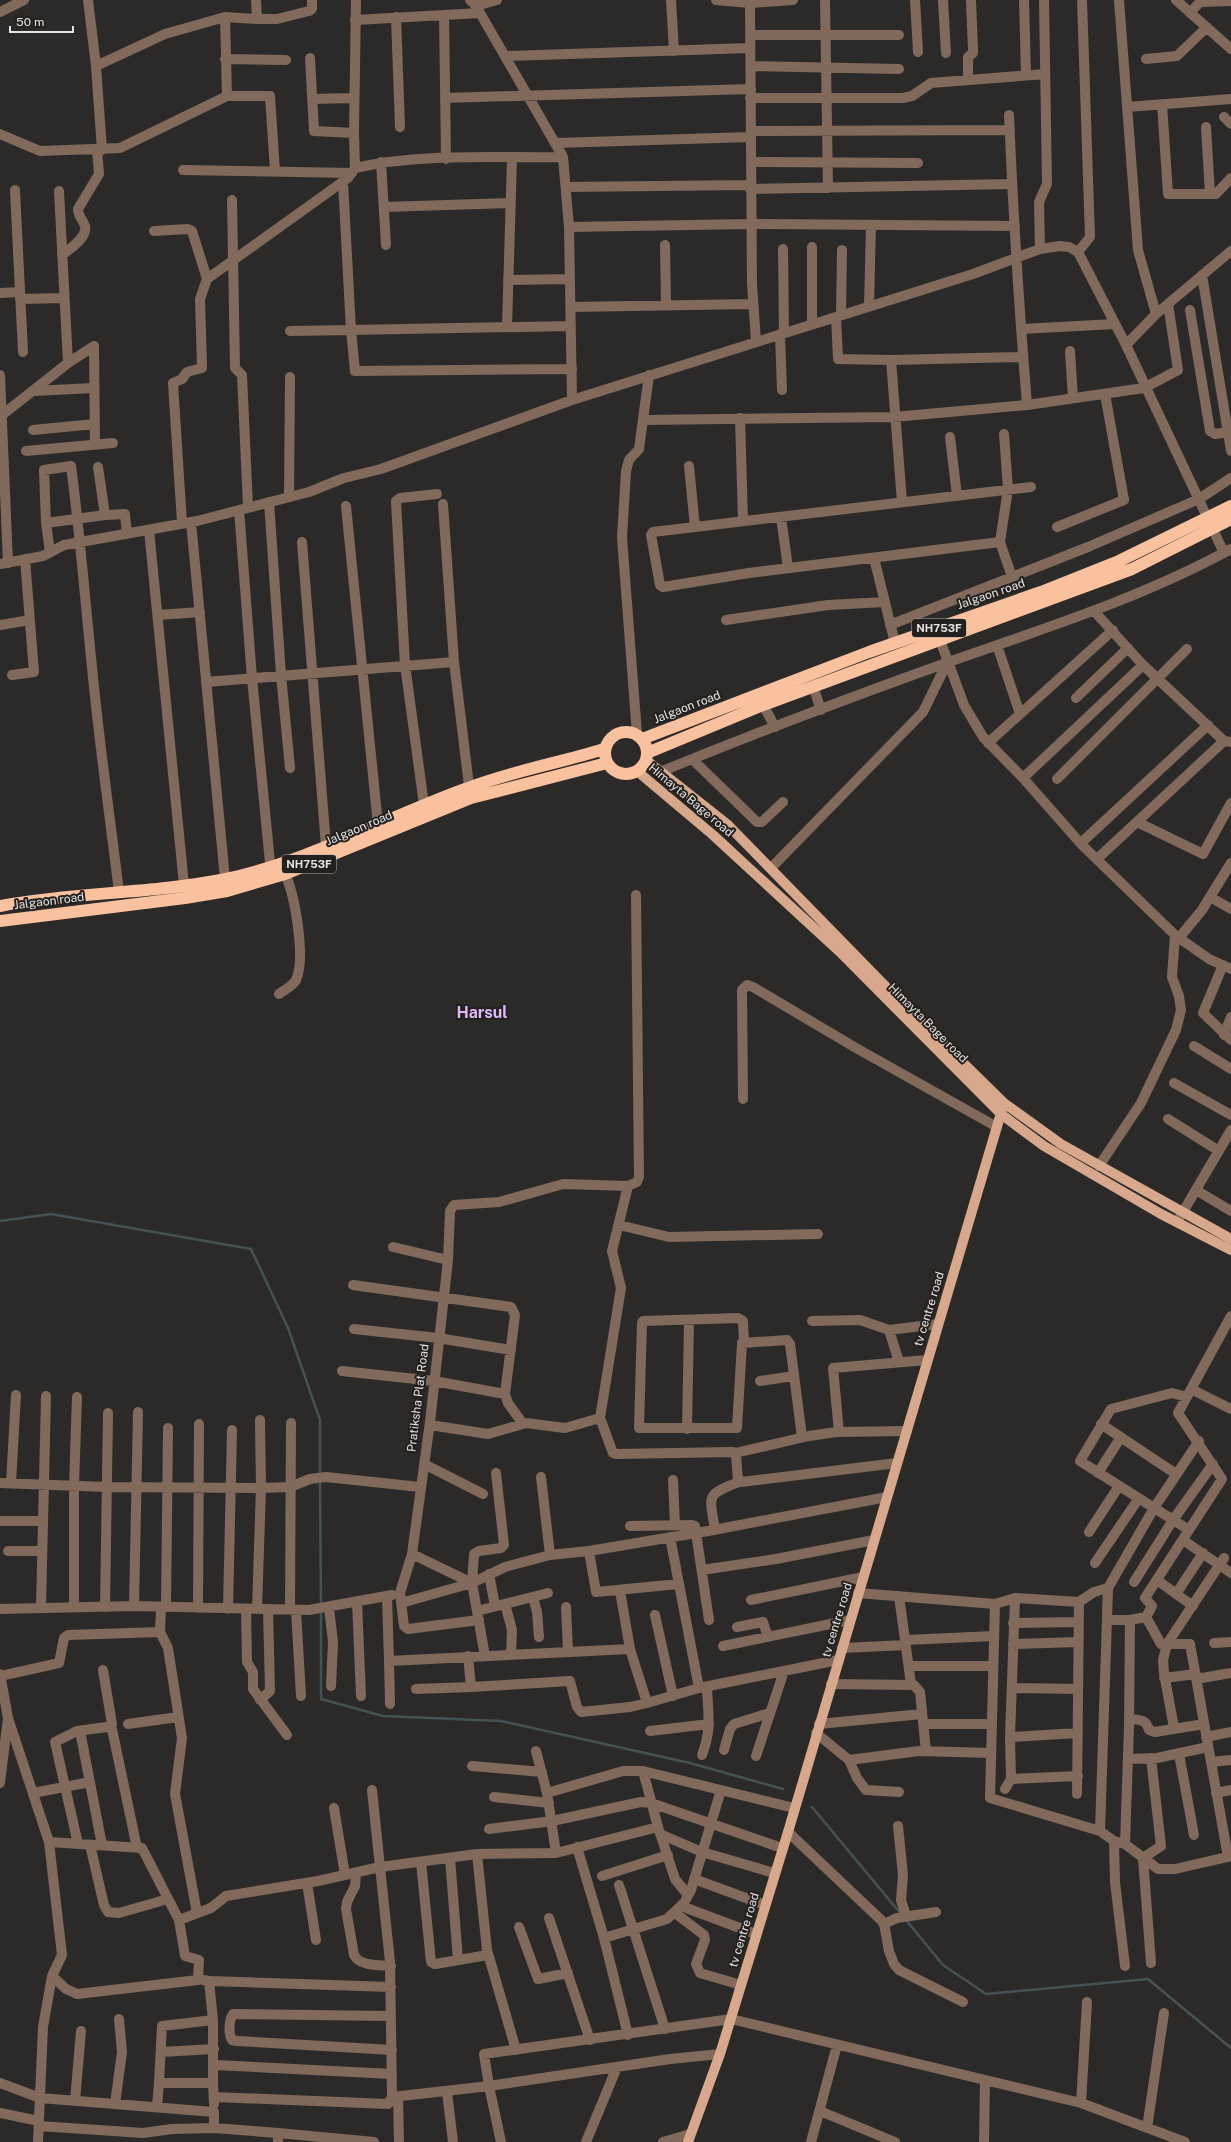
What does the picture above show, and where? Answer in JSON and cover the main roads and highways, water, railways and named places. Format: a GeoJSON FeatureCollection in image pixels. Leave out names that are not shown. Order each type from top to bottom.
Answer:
{"type":"FeatureCollection","features":[{"type":"Feature","properties":{"kind":"highway","name":"Jalgaon road"},"geometry":{"type":"LineString","coordinates":[[647,756],[763,705],[1132,569],[1210,523],[1231,506]]}},
{"type":"Feature","properties":{"kind":"highway","name":"Jalgaon road"},"geometry":{"type":"LineString","coordinates":[[640,737],[894,643],[1041,592],[1210,523],[1231,519]]}},
{"type":"Feature","properties":{"kind":"highway"},"geometry":{"type":"LineString","coordinates":[[630,732],[640,737],[647,756],[638,771],[624,775],[611,769],[607,763],[604,750],[607,743],[617,733],[630,732]]}},
{"type":"Feature","properties":{"kind":"highway","name":"Jalgaon road"},"geometry":{"type":"LineString","coordinates":[[470,793],[496,778],[604,750]]}},
{"type":"Feature","properties":{"kind":"highway","name":"Jalgaon road"},"geometry":{"type":"LineString","coordinates":[[0,921],[185,898],[227,891],[378,824],[424,810],[470,793],[607,763]]}},
{"type":"Feature","properties":{"kind":"highway","name":"Jalgaon road"},"geometry":{"type":"LineString","coordinates":[[0,906],[41,898],[184,885],[270,872],[285,874],[424,810]]}},
{"type":"Feature","properties":{"kind":"main road"},"geometry":{"type":"LineString","coordinates":[[647,756],[660,772],[728,825],[888,989],[1004,1103],[1061,1144],[1180,1217],[1231,1239]]}},
{"type":"Feature","properties":{"kind":"main road","name":"Himayta Bage road"},"geometry":{"type":"LineString","coordinates":[[638,771],[713,835],[840,952],[1001,1114],[1044,1146],[1180,1217],[1231,1250]]}},
{"type":"Feature","properties":{"kind":"main road","name":"tv centre road"},"geometry":{"type":"LineString","coordinates":[[689,2138],[720,2054],[774,1873],[788,1832],[1004,1103]]}},
{"type":"Feature","properties":{"kind":"waterway"},"geometry":{"type":"LineString","coordinates":[[0,1221],[51,1214],[251,1249],[288,1328],[320,1420],[320,1475]]}},
{"type":"Feature","properties":{"kind":"waterway"},"geometry":{"type":"LineString","coordinates":[[320,1480],[321,1605]]}},
{"type":"Feature","properties":{"kind":"waterway"},"geometry":{"type":"LineString","coordinates":[[321,1610],[321,1699],[383,1716],[501,1721],[690,1763],[783,1789]]}},
{"type":"Feature","properties":{"kind":"waterway"},"geometry":{"type":"LineString","coordinates":[[812,1807],[901,1914]]}},
{"type":"Feature","properties":{"kind":"waterway"},"geometry":{"type":"LineString","coordinates":[[906,1920],[943,1965],[986,1994],[1148,1979],[1231,2048]]}},
{"type":"Feature","properties":{"kind":"district","name":"Harsul"},"geometry":{"type":"Point","coordinates":[482,1012]}}]}
